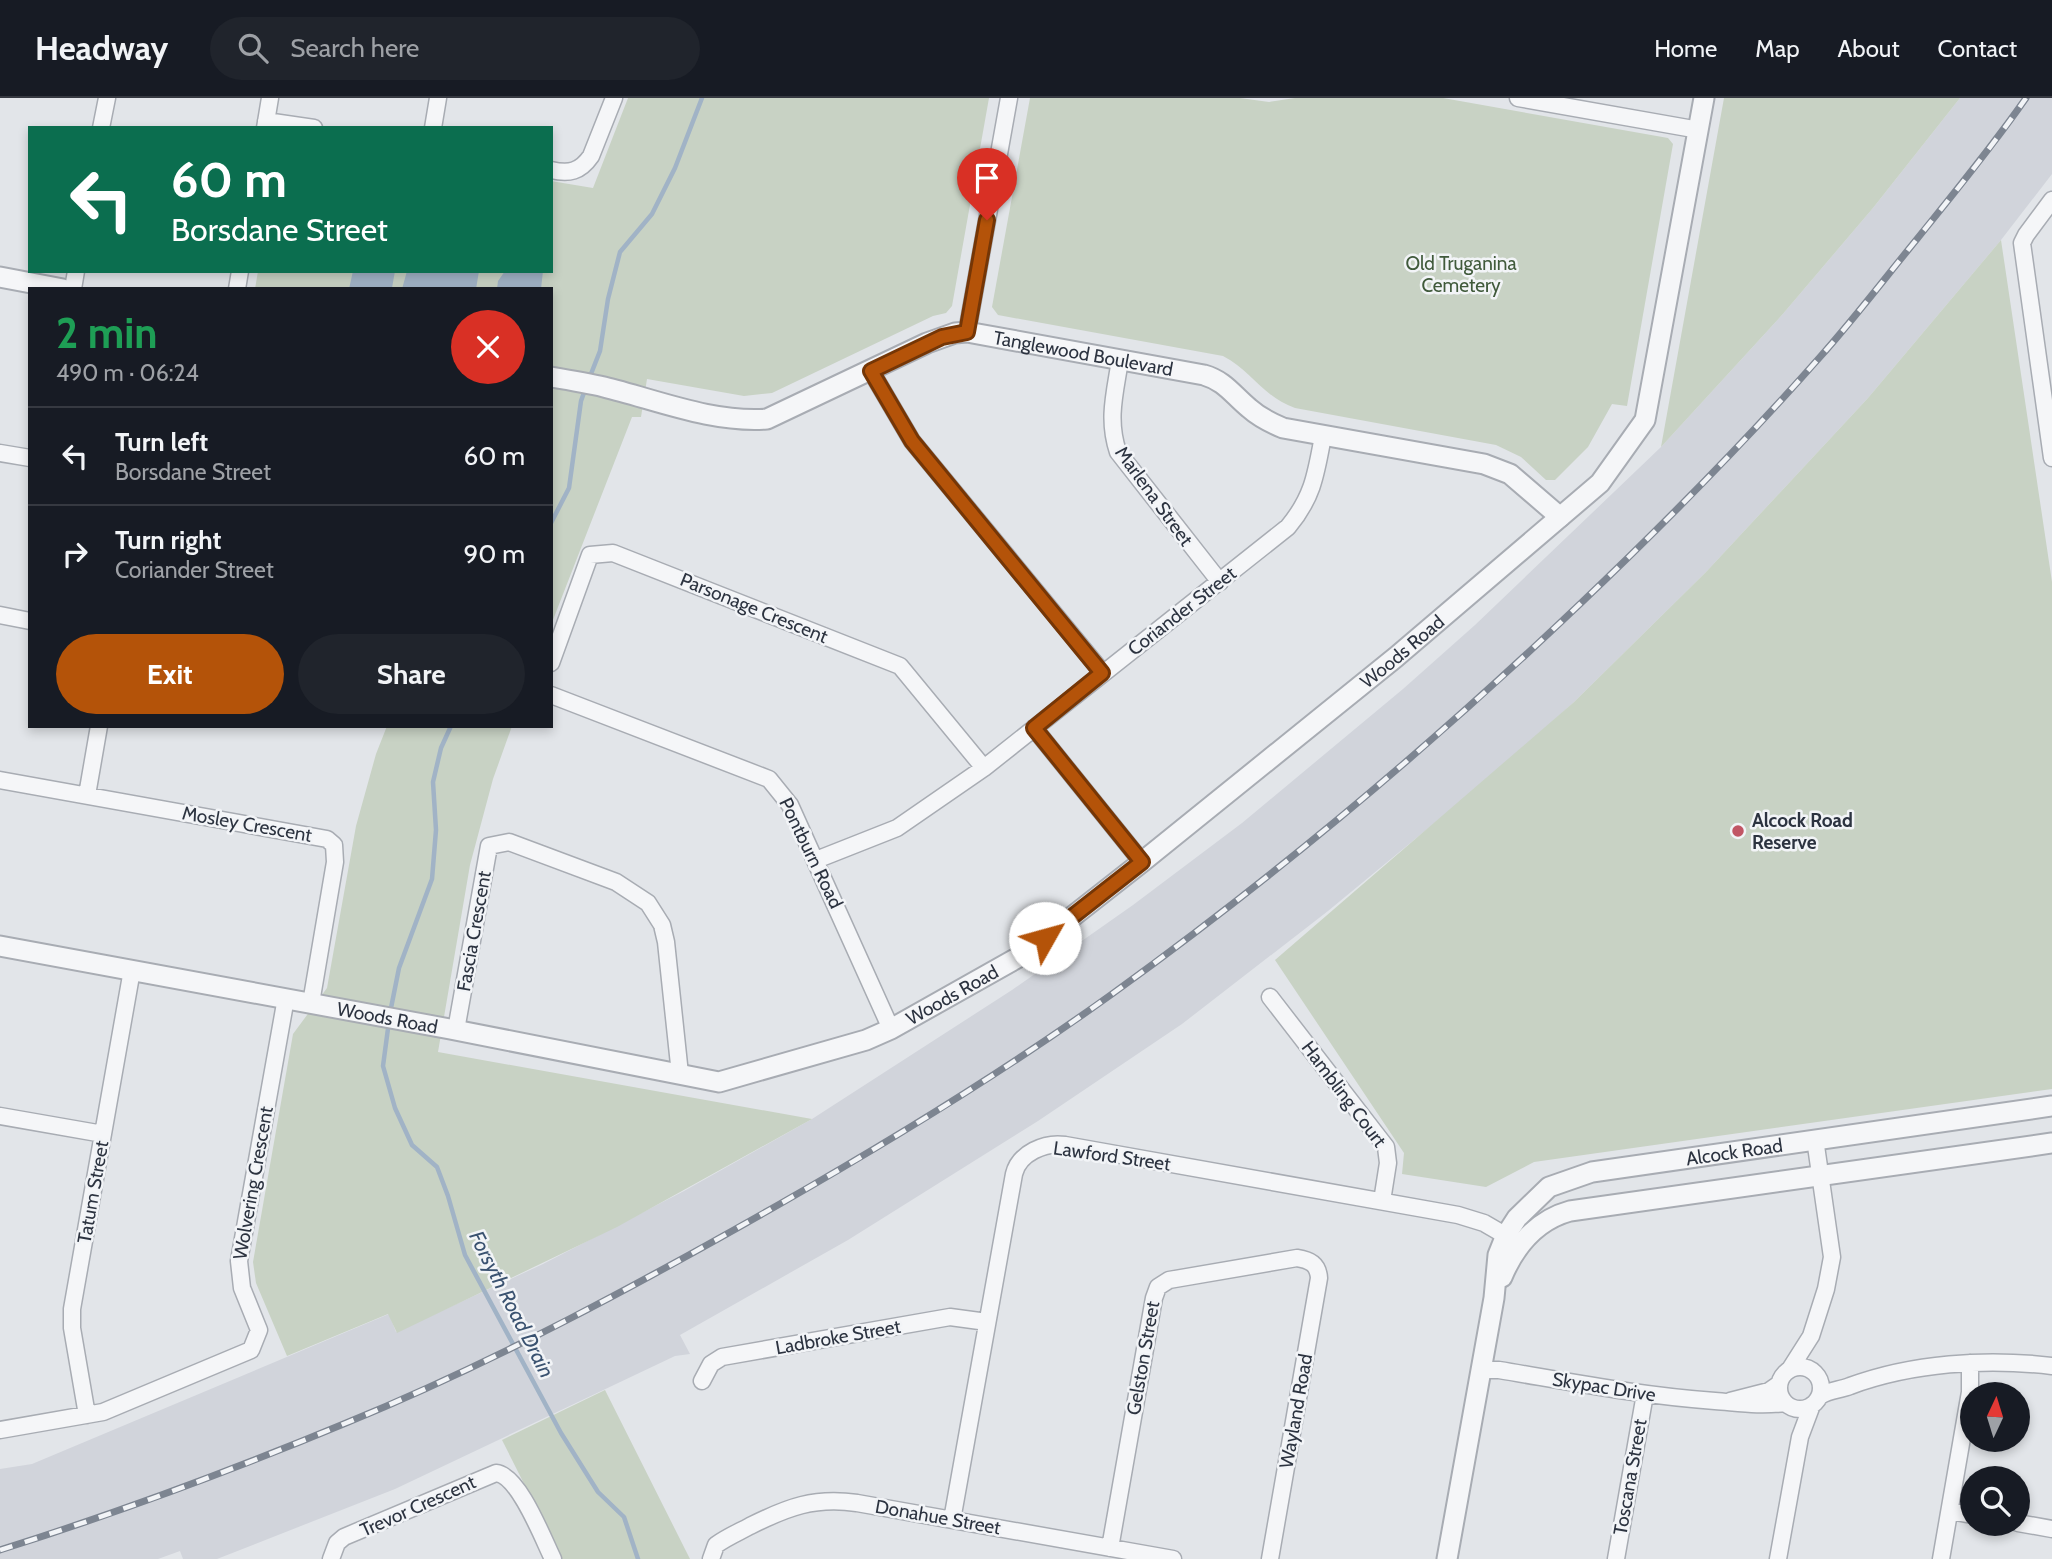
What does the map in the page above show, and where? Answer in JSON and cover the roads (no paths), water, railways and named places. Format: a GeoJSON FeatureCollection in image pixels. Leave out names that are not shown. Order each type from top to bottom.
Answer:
{"type":"FeatureCollection","features":[{"type":"Feature","properties":{"kind":"street"},"geometry":{"type":"LineString","coordinates":[[101,126],[107,98]]}},
{"type":"Feature","properties":{"kind":"street"},"geometry":{"type":"LineString","coordinates":[[270,98],[266,124],[290,126]]}},
{"type":"Feature","properties":{"kind":"street"},"geometry":{"type":"LineString","coordinates":[[433,126],[438,98]]}},
{"type":"Feature","properties":{"kind":"street"},"geometry":{"type":"LineString","coordinates":[[553,170],[572,172],[586,164],[614,98]]}},
{"type":"Feature","properties":{"kind":"street"},"geometry":{"type":"LineString","coordinates":[[967,332],[1009,98]]}},
{"type":"Feature","properties":{"kind":"street"},"geometry":{"type":"LineString","coordinates":[[1518,98],[1569,103],[1699,130]]}},
{"type":"Feature","properties":{"kind":"street","name":"Woods Road"},"geometry":{"type":"LineString","coordinates":[[0,946],[453,1029],[719,1082],[866,1040],[891,1029],[1026,953],[1396,657],[1600,483],[1645,420],[1704,98]]}},
{"type":"Feature","properties":{"kind":"street"},"geometry":{"type":"LineString","coordinates":[[2052,200],[2026,235],[2022,248],[2052,458]]}},
{"type":"Feature","properties":{"kind":"street"},"geometry":{"type":"LineString","coordinates":[[0,277],[52,287]]}},
{"type":"Feature","properties":{"kind":"street","name":"Tanglewood Boulevard"},"geometry":{"type":"LineString","coordinates":[[553,377],[605,387],[713,414],[748,420],[767,419],[942,337],[967,332],[1217,379],[1229,387],[1248,408],[1283,428],[1484,464],[1510,474],[1560,517]]}},
{"type":"Feature","properties":{"kind":"street","name":"Marlena Street"},"geometry":{"type":"LineString","coordinates":[[1120,360],[1110,418],[1112,436],[1118,452],[1220,582]]}},
{"type":"Feature","properties":{"kind":"street"},"geometry":{"type":"LineString","coordinates":[[871,371],[912,441],[1102,673]]}},
{"type":"Feature","properties":{"kind":"street","name":"Coriander Street"},"geometry":{"type":"LineString","coordinates":[[816,860],[897,828],[984,768],[1288,527],[1303,510],[1313,488],[1323,436]]}},
{"type":"Feature","properties":{"kind":"street"},"geometry":{"type":"LineString","coordinates":[[0,453],[28,458]]}},
{"type":"Feature","properties":{"kind":"street","name":"Parsonage Crescent"},"geometry":{"type":"LineString","coordinates":[[553,657],[590,555],[613,553],[900,666],[984,768]]}},
{"type":"Feature","properties":{"kind":"street"},"geometry":{"type":"LineString","coordinates":[[0,615],[28,621]]}},
{"type":"Feature","properties":{"kind":"street","name":"Pontburn Road"},"geometry":{"type":"LineString","coordinates":[[553,696],[769,779],[790,805],[891,1029]]}},
{"type":"Feature","properties":{"kind":"street"},"geometry":{"type":"LineString","coordinates":[[87,795],[99,728]]}},
{"type":"Feature","properties":{"kind":"street"},"geometry":{"type":"LineString","coordinates":[[1034,728],[1142,862]]}},
{"type":"Feature","properties":{"kind":"street","name":"Mosley Crescent"},"geometry":{"type":"LineString","coordinates":[[0,780],[327,838],[334,845],[335,862],[311,1003]]}},
{"type":"Feature","properties":{"kind":"street","name":"Fascia Crescent"},"geometry":{"type":"LineString","coordinates":[[453,1029],[489,846],[509,842],[615,882],[648,902],[662,925],[666,942],[680,1074]]}},
{"type":"Feature","properties":{"kind":"street","name":"Tatum Street"},"geometry":{"type":"LineString","coordinates":[[87,1415],[72,1328],[72,1309],[132,970]]}},
{"type":"Feature","properties":{"kind":"street","name":"Hambling Court"},"geometry":{"type":"LineString","coordinates":[[1270,997],[1386,1147],[1388,1163],[1381,1201]]}},
{"type":"Feature","properties":{"kind":"street","name":"Wolvering Crescent"},"geometry":{"type":"LineString","coordinates":[[0,1430],[114,1408],[251,1350],[259,1330],[242,1288],[239,1261],[286,998]]}},
{"type":"Feature","properties":{"kind":"street","name":"Alcock Road"},"geometry":{"type":"LineString","coordinates":[[1513,1240],[1517,1218],[1542,1193],[1565,1180],[1592,1172],[2052,1106]]}},
{"type":"Feature","properties":{"kind":"street"},"geometry":{"type":"LineString","coordinates":[[0,1116],[103,1134]]}},
{"type":"Feature","properties":{"kind":"street"},"geometry":{"type":"LineString","coordinates":[[1800,1437],[1779,1391],[1779,1384],[1811,1336],[1826,1289],[1832,1257],[1815,1139]]}},
{"type":"Feature","properties":{"kind":"street","name":"Alcock Road"},"geometry":{"type":"LineString","coordinates":[[1447,1559],[1494,1298],[1498,1255],[1513,1240],[1547,1220],[1570,1211],[2052,1143]]}},
{"type":"Feature","properties":{"kind":"street","name":"Lawford Street"},"geometry":{"type":"LineString","coordinates":[[952,1520],[1015,1168],[1021,1160],[1049,1144],[1468,1217],[1513,1240]]}},
{"type":"Feature","properties":{"kind":"street","name":"Gelston Street"},"geometry":{"type":"LineString","coordinates":[[1110,1548],[1151,1311],[1158,1287],[1163,1282],[1177,1278],[1297,1258],[1307,1259],[1314,1264]]}},
{"type":"Feature","properties":{"kind":"street","name":"Wayland Road"},"geometry":{"type":"LineString","coordinates":[[1270,1559],[1319,1278],[1314,1264]]}},
{"type":"Feature","properties":{"kind":"street","name":"Ladbroke Street"},"geometry":{"type":"LineString","coordinates":[[702,1381],[710,1364],[722,1357],[950,1317],[987,1322]]}},
{"type":"Feature","properties":{"kind":"street"},"geometry":{"type":"LineString","coordinates":[[1778,1559],[1800,1437],[1821,1387],[1815,1373],[1811,1336]]}},
{"type":"Feature","properties":{"kind":"street"},"geometry":{"type":"LineString","coordinates":[[1787,1404],[1800,1409],[1856,1383],[1917,1370],[2000,1362],[2052,1366]]}},
{"type":"Feature","properties":{"kind":"street"},"geometry":{"type":"LineString","coordinates":[[1941,1559],[1970,1392],[1970,1363]]}},
{"type":"Feature","properties":{"kind":"street"},"geometry":{"type":"LineString","coordinates":[[1790,1369],[1801,1367],[1856,1383]]}},
{"type":"Feature","properties":{"kind":"street","name":"Skypac Drive"},"geometry":{"type":"LineString","coordinates":[[1480,1370],[1499,1370],[1645,1394],[1750,1406],[1787,1404]]}},
{"type":"Feature","properties":{"kind":"street","name":"Skypac Drive"},"geometry":{"type":"LineString","coordinates":[[1728,1402],[1769,1391],[1779,1384]]}},
{"type":"Feature","properties":{"kind":"street","name":"Toscana Street"},"geometry":{"type":"LineString","coordinates":[[1616,1559],[1645,1394]]}},
{"type":"Feature","properties":{"kind":"street","name":"Trevor Crescent"},"geometry":{"type":"LineString","coordinates":[[331,1559],[337,1543],[344,1538],[496,1473],[503,1474],[517,1489],[553,1559]]}},
{"type":"Feature","properties":{"kind":"street","name":"Donahue Street"},"geometry":{"type":"LineString","coordinates":[[712,1554],[725,1539],[782,1510],[818,1501],[857,1503],[1173,1559]]}},
{"type":"Feature","properties":{"kind":"street"},"geometry":{"type":"LineString","coordinates":[[1950,1511],[1960,1513]]}},
{"type":"Feature","properties":{"kind":"street"},"geometry":{"type":"LineString","coordinates":[[2030,1525],[2052,1529]]}},
{"type":"Feature","properties":{"kind":"water"},"geometry":{"type":"Polygon","coordinates":[[[353,273],[395,273],[392,287],[349,287],[353,273]]]}},
{"type":"Feature","properties":{"kind":"water"},"geometry":{"type":"Polygon","coordinates":[[[406,273],[479,273],[476,287],[403,287],[406,273]]]}},
{"type":"Feature","properties":{"kind":"water"},"geometry":{"type":"Polygon","coordinates":[[[504,273],[543,273],[541,287],[497,287],[504,273]]]}},
{"type":"Feature","properties":{"kind":"waterway","name":"Forsyth Road Drain"},"geometry":{"type":"LineString","coordinates":[[589,379],[600,351],[608,299],[620,252],[652,214],[675,168],[702,98]]}},
{"type":"Feature","properties":{"kind":"waterway","name":"Forsyth Road Drain"},"geometry":{"type":"LineString","coordinates":[[553,519],[569,488],[581,401],[586,387]]}},
{"type":"Feature","properties":{"kind":"waterway","name":"Forsyth Road Drain"},"geometry":{"type":"LineString","coordinates":[[390,1013],[399,968],[432,879],[436,830],[433,782],[441,748],[450,728]]}},
{"type":"Feature","properties":{"kind":"waterway","name":"Forsyth Road Drain"},"geometry":{"type":"LineString","coordinates":[[389,1021],[383,1066],[395,1108],[412,1145],[437,1167],[465,1255],[561,1433],[598,1492],[624,1517],[638,1559]]}},
{"type":"Feature","properties":{"kind":"railway"},"geometry":{"type":"LineString","coordinates":[[0,1550],[131,1506],[261,1457],[402,1399],[512,1348],[673,1264],[778,1205],[948,1104],[1072,1023],[1234,903],[1353,807],[1468,707],[1643,543],[1733,452],[1833,343],[1973,170],[2026,98]]}},
{"type":"Feature","properties":{"kind":"place","name":"Alcock Road Reserve"},"geometry":{"type":"Point","coordinates":[1738,831]}},
{"type":"Feature","properties":{"kind":"park label","name":"Old Truganina Cemetery"},"geometry":{"type":"Point","coordinates":[1461,274]}}]}
